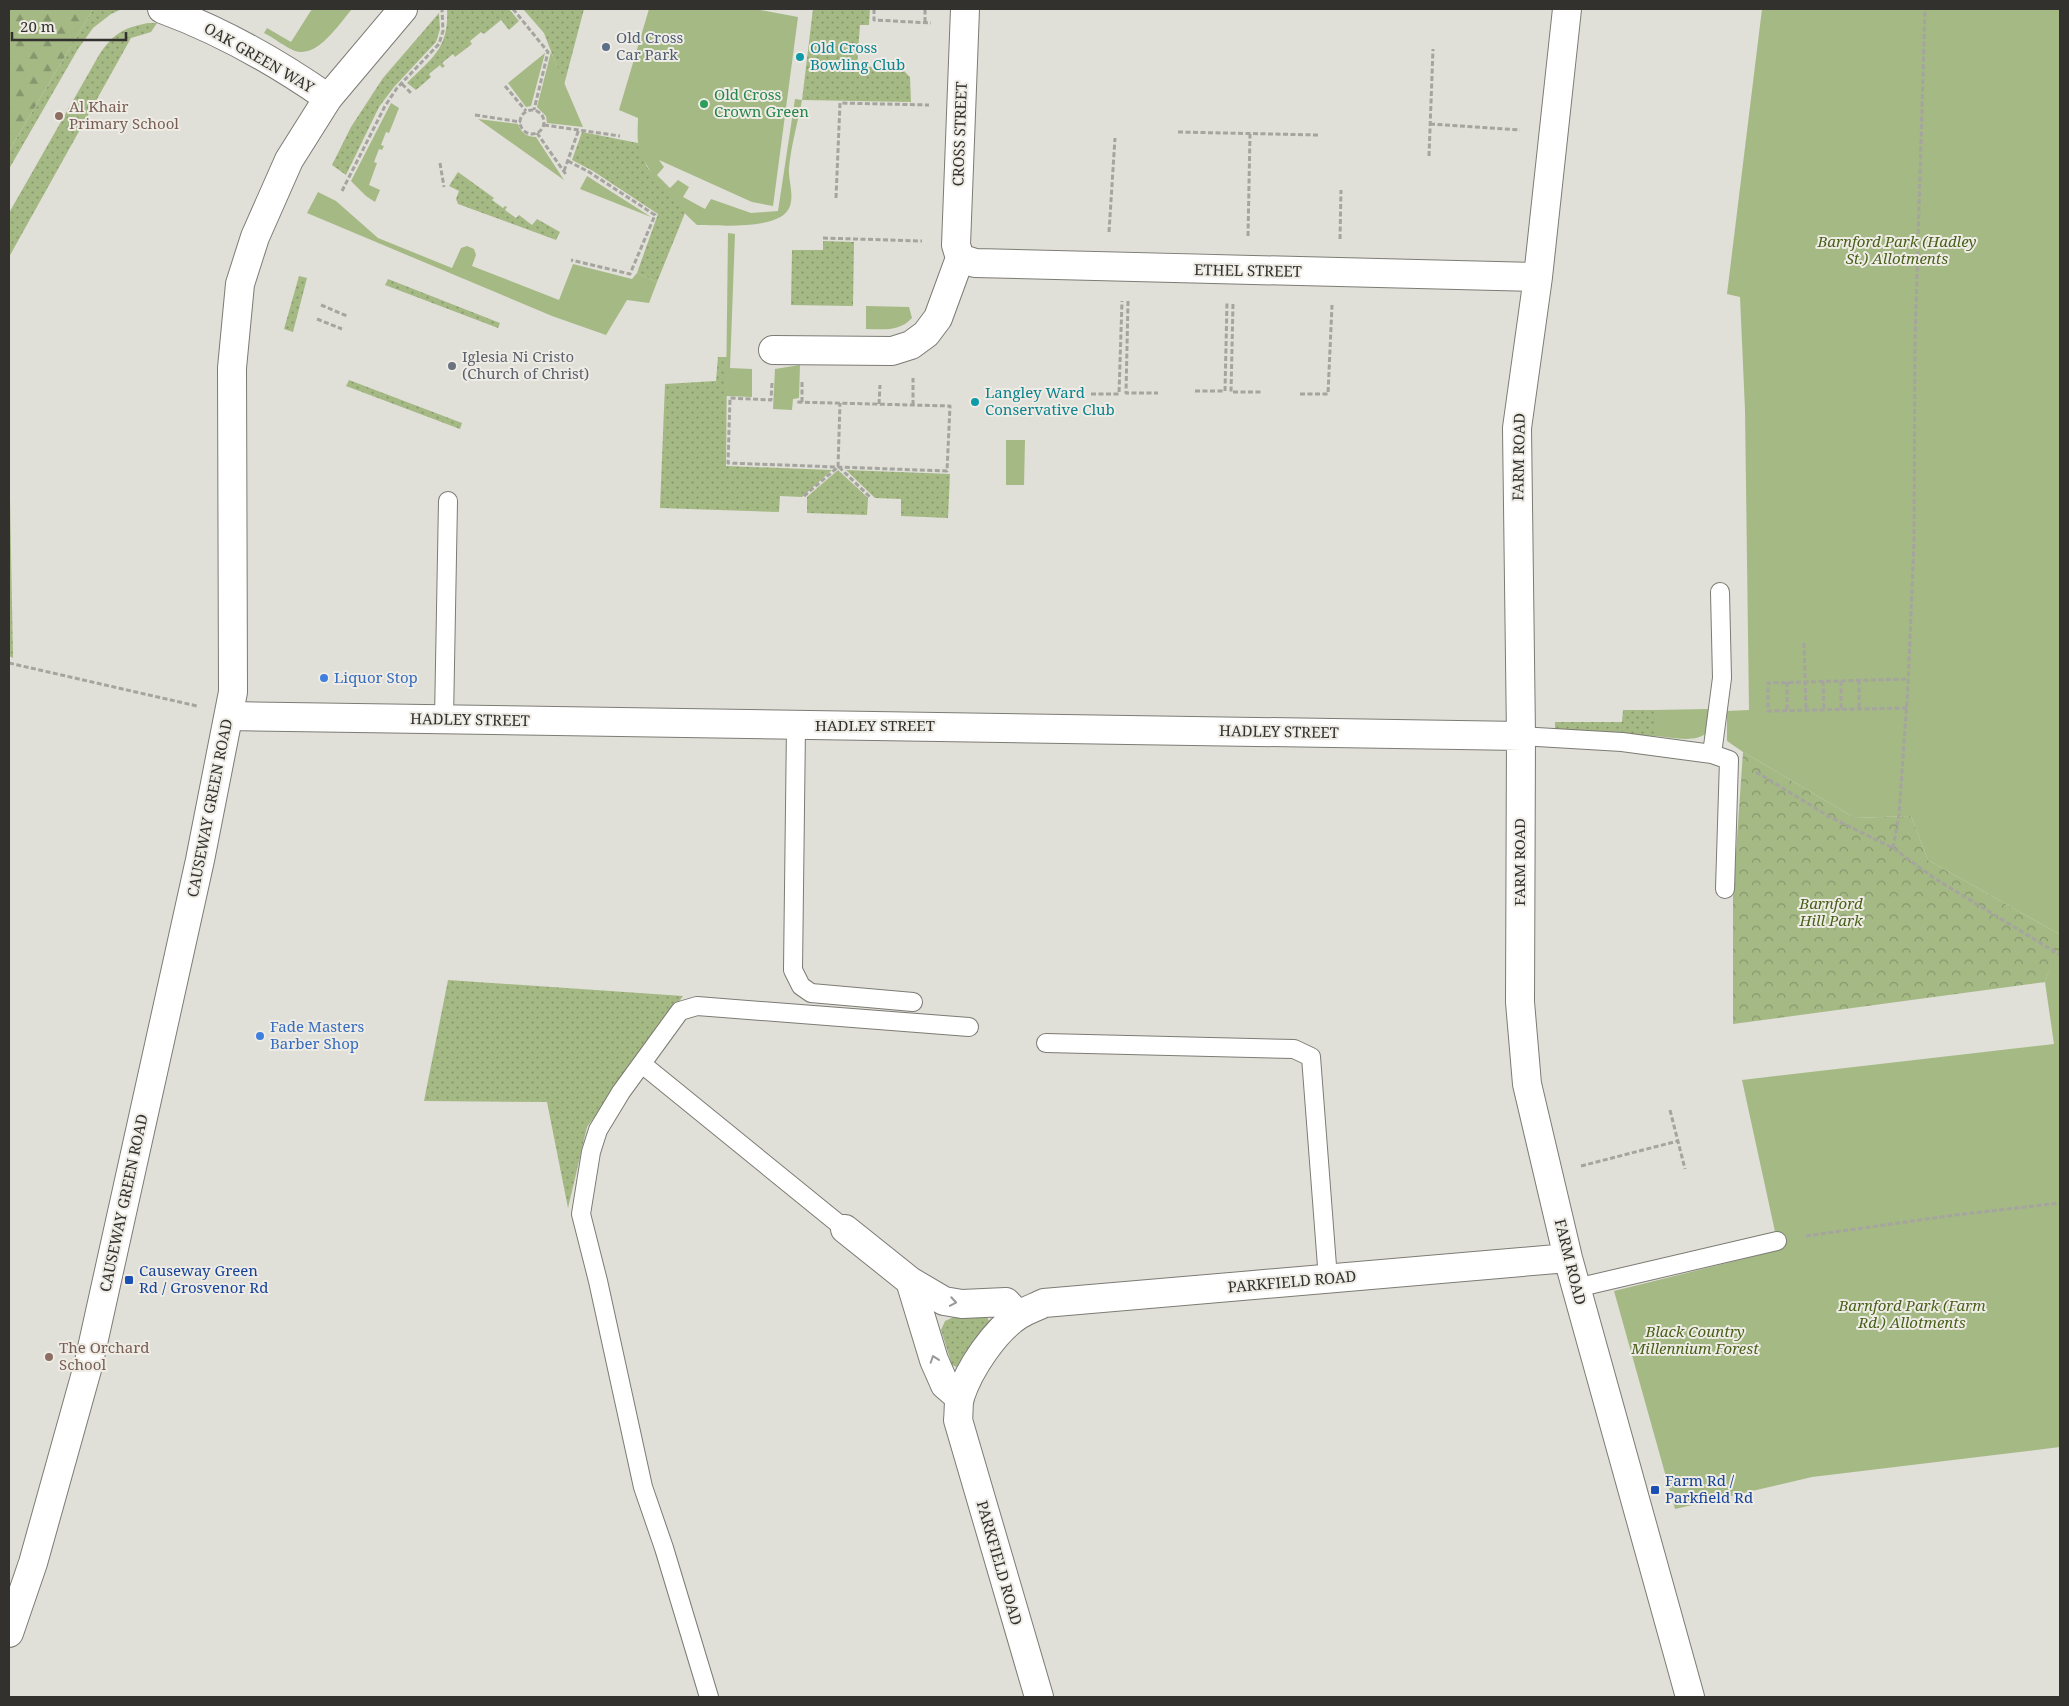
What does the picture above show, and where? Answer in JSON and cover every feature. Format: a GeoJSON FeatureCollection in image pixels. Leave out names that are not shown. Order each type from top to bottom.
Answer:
{"type":"FeatureCollection","features":[{"type":"Feature","properties":{"kind":"street","name":"OAK GREEN WAY"},"geometry":{"type":"LineString","coordinates":[[162,9],[208,28],[300,78],[328,98]]}},
{"type":"Feature","properties":{"kind":"street","name":"CAUSEWAY GREEN ROAD"},"geometry":{"type":"LineString","coordinates":[[9,1633],[33,1563],[88,1366],[200,860],[228,716],[233,684],[232,368],[240,284],[255,236],[289,160],[328,98],[403,9]]}},
{"type":"Feature","properties":{"kind":"street","name":"CROSS STREET"},"geometry":{"type":"LineString","coordinates":[[960,258],[956,244],[965,9]]}},
{"type":"Feature","properties":{"kind":"street","name":"FARM ROAD"},"geometry":{"type":"LineString","coordinates":[[1567,9],[1538,277],[1517,428],[1520,1002],[1527,1084],[1568,1258],[1690,1697]]}},
{"type":"Feature","properties":{"kind":"street","name":"ETHEL STREET"},"geometry":{"type":"LineString","coordinates":[[960,258],[975,263],[1538,277]]}},
{"type":"Feature","properties":{"kind":"street"},"geometry":{"type":"LineString","coordinates":[[773,350],[892,351],[910,345],[926,334],[938,318],[960,258]]}},
{"type":"Feature","properties":{"kind":"street","name":"HADLEY STREET"},"geometry":{"type":"LineString","coordinates":[[228,716],[1520,736]]}},
{"type":"Feature","properties":{"kind":"street"},"geometry":{"type":"LineString","coordinates":[[845,1229],[910,1281],[944,1301],[962,1304],[1006,1302],[1018,1315]]}},
{"type":"Feature","properties":{"kind":"street","name":"PARKFIELD ROAD"},"geometry":{"type":"LineString","coordinates":[[1039,1697],[958,1420],[960,1398],[969,1376],[984,1352],[1001,1331],[1018,1315],[1044,1302],[1568,1258]]}},
{"type":"Feature","properties":{"kind":"street"},"geometry":{"type":"LineString","coordinates":[[910,1281],[934,1360],[945,1385],[960,1398]]}},
{"type":"Feature","properties":{"kind":"lane"},"geometry":{"type":"LineString","coordinates":[[444,719],[448,501]]}},
{"type":"Feature","properties":{"kind":"lane"},"geometry":{"type":"LineString","coordinates":[[1720,592],[1721,757],[1725,889]]}},
{"type":"Feature","properties":{"kind":"lane"},"geometry":{"type":"LineString","coordinates":[[796,726],[793,970],[801,986],[811,993],[913,1002]]}},
{"type":"Feature","properties":{"kind":"lane"},"geometry":{"type":"LineString","coordinates":[[1520,736],[1622,742],[1721,757]]}},
{"type":"Feature","properties":{"kind":"lane"},"geometry":{"type":"LineString","coordinates":[[709,1697],[664,1548],[643,1487],[598,1281],[581,1214],[591,1152],[598,1130],[621,1092],[680,1011],[696,1006],[969,1027]]}},
{"type":"Feature","properties":{"kind":"lane"},"geometry":{"type":"LineString","coordinates":[[1046,1043],[1294,1049],[1311,1057],[1328,1279]]}},
{"type":"Feature","properties":{"kind":"lane"},"geometry":{"type":"LineString","coordinates":[[642,1064],[845,1229]]}},
{"type":"Feature","properties":{"kind":"lane"},"geometry":{"type":"LineString","coordinates":[[1576,1288],[1777,1241]]}},
{"type":"Feature","properties":{"kind":"path"},"geometry":{"type":"LineString","coordinates":[[342,192],[384,106],[439,44],[443,31],[442,9]]}},
{"type":"Feature","properties":{"kind":"path"},"geometry":{"type":"LineString","coordinates":[[513,9],[548,52],[534,110]]}},
{"type":"Feature","properties":{"kind":"path"},"geometry":{"type":"LineString","coordinates":[[874,9],[874,20],[939,24]]}},
{"type":"Feature","properties":{"kind":"path"},"geometry":{"type":"LineString","coordinates":[[925,9],[925,22]]}},
{"type":"Feature","properties":{"kind":"path"},"geometry":{"type":"LineString","coordinates":[[1892,848],[1899,815],[1907,708],[1914,542],[1915,340],[1925,9]]}},
{"type":"Feature","properties":{"kind":"path"},"geometry":{"type":"LineString","coordinates":[[1429,156],[1433,49]]}},
{"type":"Feature","properties":{"kind":"path"},"geometry":{"type":"LineString","coordinates":[[402,84],[412,94]]}},
{"type":"Feature","properties":{"kind":"path"},"geometry":{"type":"LineString","coordinates":[[505,86],[526,111]]}},
{"type":"Feature","properties":{"kind":"path"},"geometry":{"type":"LineString","coordinates":[[836,198],[840,103],[935,106]]}},
{"type":"Feature","properties":{"kind":"path"},"geometry":{"type":"LineString","coordinates":[[526,111],[534,110],[543,116],[544,125],[537,133]]}},
{"type":"Feature","properties":{"kind":"path"},"geometry":{"type":"LineString","coordinates":[[521,122],[526,111]]}},
{"type":"Feature","properties":{"kind":"path"},"geometry":{"type":"LineString","coordinates":[[475,115],[521,122]]}},
{"type":"Feature","properties":{"kind":"path"},"geometry":{"type":"LineString","coordinates":[[521,122],[526,132],[537,133]]}},
{"type":"Feature","properties":{"kind":"path"},"geometry":{"type":"LineString","coordinates":[[1430,124],[1523,130]]}},
{"type":"Feature","properties":{"kind":"path"},"geometry":{"type":"LineString","coordinates":[[544,125],[620,136]]}},
{"type":"Feature","properties":{"kind":"path"},"geometry":{"type":"LineString","coordinates":[[564,172],[579,129]]}},
{"type":"Feature","properties":{"kind":"path"},"geometry":{"type":"LineString","coordinates":[[1178,132],[1318,136]]}},
{"type":"Feature","properties":{"kind":"path"},"geometry":{"type":"LineString","coordinates":[[537,133],[566,176]]}},
{"type":"Feature","properties":{"kind":"path"},"geometry":{"type":"LineString","coordinates":[[1248,239],[1250,134]]}},
{"type":"Feature","properties":{"kind":"path"},"geometry":{"type":"LineString","coordinates":[[1109,234],[1115,138]]}},
{"type":"Feature","properties":{"kind":"path"},"geometry":{"type":"LineString","coordinates":[[568,161],[589,172],[655,215],[630,274],[571,260]]}},
{"type":"Feature","properties":{"kind":"path"},"geometry":{"type":"LineString","coordinates":[[440,163],[444,187]]}},
{"type":"Feature","properties":{"kind":"path"},"geometry":{"type":"LineString","coordinates":[[1340,244],[1341,190]]}},
{"type":"Feature","properties":{"kind":"path"},"geometry":{"type":"LineString","coordinates":[[823,238],[929,241]]}},
{"type":"Feature","properties":{"kind":"path"},"geometry":{"type":"LineString","coordinates":[[1091,394],[1120,394],[1122,295]]}},
{"type":"Feature","properties":{"kind":"path"},"geometry":{"type":"LineString","coordinates":[[1129,295],[1126,393],[1158,393]]}},
{"type":"Feature","properties":{"kind":"path"},"geometry":{"type":"LineString","coordinates":[[1195,391],[1226,391],[1227,296]]}},
{"type":"Feature","properties":{"kind":"path"},"geometry":{"type":"LineString","coordinates":[[1233,297],[1231,392],[1263,392]]}},
{"type":"Feature","properties":{"kind":"path"},"geometry":{"type":"LineString","coordinates":[[1300,394],[1328,394],[1332,298]]}},
{"type":"Feature","properties":{"kind":"path"},"geometry":{"type":"LineString","coordinates":[[321,305],[347,316]]}},
{"type":"Feature","properties":{"kind":"path"},"geometry":{"type":"LineString","coordinates":[[317,319],[342,329]]}},
{"type":"Feature","properties":{"kind":"path"},"geometry":{"type":"LineString","coordinates":[[773,350],[771,400],[730,398],[728,463],[948,471],[950,406],[796,402]]}},
{"type":"Feature","properties":{"kind":"path"},"geometry":{"type":"LineString","coordinates":[[804,496],[838,467],[840,403]]}},
{"type":"Feature","properties":{"kind":"path"},"geometry":{"type":"LineString","coordinates":[[838,467],[871,498]]}},
{"type":"Feature","properties":{"kind":"path"},"geometry":{"type":"LineString","coordinates":[[1804,644],[1806,710]]}},
{"type":"Feature","properties":{"kind":"path"},"geometry":{"type":"LineString","coordinates":[[9,663],[200,707]]}},
{"type":"Feature","properties":{"kind":"path"},"geometry":{"type":"LineString","coordinates":[[1907,708],[1768,711],[1768,682],[1908,679]]}},
{"type":"Feature","properties":{"kind":"path"},"geometry":{"type":"LineString","coordinates":[[1841,680],[1841,710]]}},
{"type":"Feature","properties":{"kind":"path"},"geometry":{"type":"LineString","coordinates":[[1859,680],[1859,709]]}},
{"type":"Feature","properties":{"kind":"path"},"geometry":{"type":"LineString","coordinates":[[1823,681],[1824,710]]}},
{"type":"Feature","properties":{"kind":"path"},"geometry":{"type":"LineString","coordinates":[[1787,682],[1787,710]]}},
{"type":"Feature","properties":{"kind":"path"},"geometry":{"type":"LineString","coordinates":[[1721,757],[1742,764],[1830,817],[1892,848],[1934,878],[2060,954]]}},
{"type":"Feature","properties":{"kind":"path"},"geometry":{"type":"LineString","coordinates":[[1670,1110],[1685,1169]]}},
{"type":"Feature","properties":{"kind":"path"},"geometry":{"type":"LineString","coordinates":[[1577,1167],[1678,1141]]}},
{"type":"Feature","properties":{"kind":"path"},"geometry":{"type":"LineString","coordinates":[[1777,1241],[1888,1224],[2060,1204]]}},
{"type":"Feature","properties":{"kind":"green space"},"geometry":{"type":"Polygon","coordinates":[[[9,9],[93,9],[9,151],[9,9]]]}},
{"type":"Feature","properties":{"kind":"green space"},"geometry":{"type":"Polygon","coordinates":[[[93,9],[122,9],[111,14],[93,28],[78,49],[9,169],[9,151],[93,9]]]}},
{"type":"Feature","properties":{"kind":"green space"},"geometry":{"type":"Polygon","coordinates":[[[312,9],[352,9],[320,45],[304,52],[295,51],[264,33],[267,28],[291,42],[312,9]]]}},
{"type":"Feature","properties":{"kind":"green space"},"geometry":{"type":"Polygon","coordinates":[[[447,9],[509,9],[519,21],[509,30],[501,20],[484,34],[481,32],[470,41],[472,44],[455,57],[453,54],[442,63],[445,66],[442,68],[440,65],[429,74],[431,77],[416,90],[407,83],[432,58],[442,43],[447,22],[447,9]]]}},
{"type":"Feature","properties":{"kind":"green space"},"geometry":{"type":"Polygon","coordinates":[[[523,9],[584,9],[564,85],[544,33],[523,9]]]}},
{"type":"Feature","properties":{"kind":"green space","name":"Old Cross Crown Green"},"geometry":{"type":"Polygon","coordinates":[[[649,9],[755,9],[798,17],[773,206],[752,202],[659,160],[664,167],[657,175],[670,188],[678,180],[689,187],[683,197],[705,209],[711,199],[751,213],[778,211],[795,99],[802,100],[789,168],[791,201],[785,214],[775,220],[748,225],[697,225],[653,176],[641,153],[638,142],[638,118],[619,110],[649,9]]]}},
{"type":"Feature","properties":{"kind":"green space"},"geometry":{"type":"Polygon","coordinates":[[[813,9],[870,9],[869,25],[860,25],[857,66],[902,69],[910,77],[911,102],[802,100],[813,9]]]}},
{"type":"Feature","properties":{"kind":"green space","name":"Barnford Park (Hadley St.) Allotments"},"geometry":{"type":"Polygon","coordinates":[[[1762,9],[2060,9],[2059,934],[1928,860],[1911,816],[1855,818],[1727,741],[1727,711],[1749,710],[1745,410],[1740,297],[1727,294],[1762,9]]]}},
{"type":"Feature","properties":{"kind":"green space"},"geometry":{"type":"Polygon","coordinates":[[[439,13],[440,29],[436,42],[394,87],[379,107],[346,175],[332,165],[351,127],[383,78],[439,13]]]}},
{"type":"Feature","properties":{"kind":"green space"},"geometry":{"type":"Polygon","coordinates":[[[157,23],[151,32],[131,38],[9,257],[9,213],[99,55],[109,41],[120,33],[132,27],[157,23]]]}},
{"type":"Feature","properties":{"kind":"green space"},"geometry":{"type":"Polygon","coordinates":[[[551,52],[583,127],[547,123],[546,116],[537,107],[551,52]]]}},
{"type":"Feature","properties":{"kind":"green space"},"geometry":{"type":"Polygon","coordinates":[[[545,53],[531,106],[526,107],[508,83],[545,53]]]}},
{"type":"Feature","properties":{"kind":"green space"},"geometry":{"type":"Polygon","coordinates":[[[391,103],[399,108],[389,133],[386,132],[381,145],[384,146],[382,150],[379,149],[374,162],[377,163],[369,185],[380,190],[375,202],[351,181],[391,103]]]}},
{"type":"Feature","properties":{"kind":"green space"},"geometry":{"type":"Polygon","coordinates":[[[478,119],[518,124],[525,134],[536,137],[564,180],[478,119]]]}},
{"type":"Feature","properties":{"kind":"green space"},"geometry":{"type":"Polygon","coordinates":[[[582,132],[638,143],[647,167],[685,213],[657,282],[637,273],[658,214],[593,171],[572,160],[582,132]]]}},
{"type":"Feature","properties":{"kind":"green space"},"geometry":{"type":"Polygon","coordinates":[[[458,172],[494,198],[492,200],[503,208],[507,207],[505,210],[516,218],[519,215],[532,225],[537,219],[560,232],[556,240],[458,204],[456,199],[459,191],[449,186],[458,172]]]}},
{"type":"Feature","properties":{"kind":"green space"},"geometry":{"type":"Polygon","coordinates":[[[587,176],[651,217],[580,189],[587,176]]]}},
{"type":"Feature","properties":{"kind":"green space"},"geometry":{"type":"Polygon","coordinates":[[[318,192],[336,201],[378,238],[452,268],[461,248],[467,246],[474,249],[476,255],[472,266],[559,300],[573,264],[632,279],[637,273],[657,282],[649,303],[627,300],[606,335],[552,316],[307,213],[318,192]]]}},
{"type":"Feature","properties":{"kind":"green space"},"geometry":{"type":"Polygon","coordinates":[[[728,233],[735,234],[730,368],[752,369],[752,397],[726,396],[728,233]]]}},
{"type":"Feature","properties":{"kind":"green space"},"geometry":{"type":"Polygon","coordinates":[[[823,241],[854,242],[853,306],[791,305],[792,250],[823,250],[823,241]]]}},
{"type":"Feature","properties":{"kind":"green space"},"geometry":{"type":"Polygon","coordinates":[[[299,276],[307,278],[293,332],[284,329],[299,276]]]}},
{"type":"Feature","properties":{"kind":"green space"},"geometry":{"type":"Polygon","coordinates":[[[388,279],[500,323],[498,328],[385,285],[388,279]]]}},
{"type":"Feature","properties":{"kind":"green space"},"geometry":{"type":"Polygon","coordinates":[[[866,306],[909,307],[912,318],[896,328],[866,329],[866,306]]]}},
{"type":"Feature","properties":{"kind":"green space"},"geometry":{"type":"Polygon","coordinates":[[[718,357],[727,357],[726,466],[832,470],[802,497],[780,496],[779,512],[660,508],[665,384],[716,381],[718,357]]]}},
{"type":"Feature","properties":{"kind":"green space"},"geometry":{"type":"Polygon","coordinates":[[[800,365],[799,398],[793,399],[792,410],[773,409],[775,369],[800,365]]]}},
{"type":"Feature","properties":{"kind":"green space"},"geometry":{"type":"Polygon","coordinates":[[[349,380],[462,423],[460,429],[346,386],[349,380]]]}},
{"type":"Feature","properties":{"kind":"green space"},"geometry":{"type":"Polygon","coordinates":[[[1006,440],[1025,440],[1024,485],[1006,485],[1006,440]]]}},
{"type":"Feature","properties":{"kind":"green space"},"geometry":{"type":"Polygon","coordinates":[[[838,470],[868,498],[867,515],[807,513],[807,497],[838,470]]]}},
{"type":"Feature","properties":{"kind":"green space"},"geometry":{"type":"Polygon","coordinates":[[[846,470],[950,474],[948,518],[901,516],[901,499],[875,498],[846,470]]]}},
{"type":"Feature","properties":{"kind":"green space"},"geometry":{"type":"Polygon","coordinates":[[[9,472],[10,497],[13,658],[9,656],[9,472]]]}},
{"type":"Feature","properties":{"kind":"green space"},"geometry":{"type":"Polygon","coordinates":[[[1708,709],[1708,732],[1703,736],[1683,739],[1655,736],[1655,710],[1708,709]]]}},
{"type":"Feature","properties":{"kind":"green space"},"geometry":{"type":"Polygon","coordinates":[[[1623,710],[1655,710],[1655,736],[1555,732],[1555,722],[1622,722],[1623,710]]]}},
{"type":"Feature","properties":{"kind":"green space","name":"Barnford Hill Park"},"geometry":{"type":"Polygon","coordinates":[[[1743,752],[1855,818],[1911,816],[1928,860],[2059,934],[2060,915],[2060,967],[2052,963],[2045,982],[1733,1024],[1733,896],[1743,752]]]}},
{"type":"Feature","properties":{"kind":"green space","name":"Barnford Park (Farm Rd.) Allotments"},"geometry":{"type":"Polygon","coordinates":[[[2052,962],[2060,967],[2060,1447],[1812,1477],[1675,1509],[1614,1291],[1779,1250],[1742,1080],[2054,1044],[2045,982],[2052,962]]]}},
{"type":"Feature","properties":{"kind":"green space"},"geometry":{"type":"Polygon","coordinates":[[[448,980],[683,996],[587,1127],[568,1208],[547,1102],[424,1101],[448,980]]]}},
{"type":"Feature","properties":{"kind":"green space"},"geometry":{"type":"Polygon","coordinates":[[[956,1316],[986,1316],[991,1324],[959,1368],[952,1365],[941,1330],[945,1321],[956,1316]]]}},
{"type":"Feature","properties":{"kind":"place","name":"Old Cross Car Park"},"geometry":{"type":"Point","coordinates":[606,47]}},
{"type":"Feature","properties":{"kind":"place","name":"Old Cross Bowling Club"},"geometry":{"type":"Point","coordinates":[800,57]}},
{"type":"Feature","properties":{"kind":"place","name":"Old Cross Crown Green"},"geometry":{"type":"Point","coordinates":[704,104]}},
{"type":"Feature","properties":{"kind":"place","name":"Al Khair Primary School"},"geometry":{"type":"Point","coordinates":[59,116]}},
{"type":"Feature","properties":{"kind":"place","name":"Iglesia Ni Cristo (Church of Christ)"},"geometry":{"type":"Point","coordinates":[452,366]}},
{"type":"Feature","properties":{"kind":"place","name":"Langley Ward Conservative Club"},"geometry":{"type":"Point","coordinates":[975,402]}},
{"type":"Feature","properties":{"kind":"place","name":"Liquor Stop"},"geometry":{"type":"Point","coordinates":[324,678]}},
{"type":"Feature","properties":{"kind":"place","name":"Fade Masters Barber Shop"},"geometry":{"type":"Point","coordinates":[260,1036]}},
{"type":"Feature","properties":{"kind":"place","name":"Causeway Green Rd / Grosvenor Rd"},"geometry":{"type":"Point","coordinates":[129,1280]}},
{"type":"Feature","properties":{"kind":"place","name":"The Orchard School"},"geometry":{"type":"Point","coordinates":[49,1357]}},
{"type":"Feature","properties":{"kind":"place","name":"Farm Rd / Parkfield Rd"},"geometry":{"type":"Point","coordinates":[1655,1490]}},
{"type":"Feature","properties":{"kind":"park label","name":"Black Country Millennium Forest"},"geometry":{"type":"Point","coordinates":[1695,1340]}}]}
